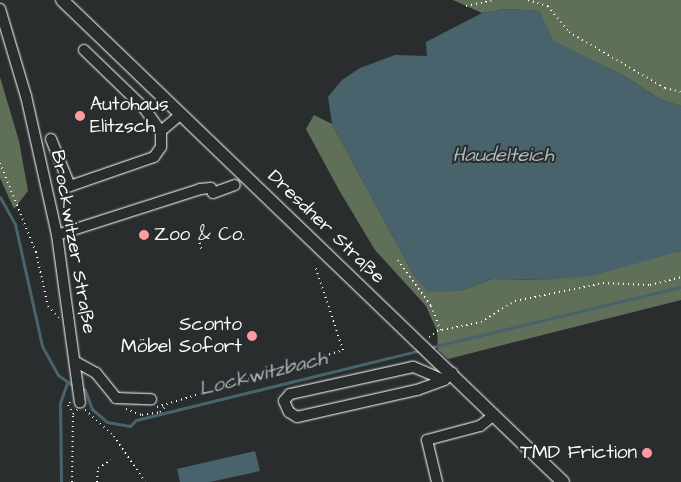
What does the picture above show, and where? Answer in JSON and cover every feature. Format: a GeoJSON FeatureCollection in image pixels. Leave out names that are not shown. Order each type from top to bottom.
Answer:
{"type":"FeatureCollection","features":[{"type":"Feature","properties":{"kind":"main road","name":"Dresdner Straße"},"geometry":{"type":"LineString","coordinates":[[62,0],[432,354],[448,377],[494,415],[563,482]]}},
{"type":"Feature","properties":{"kind":"lane","name":"Brockwitzer Straße"},"geometry":{"type":"LineString","coordinates":[[0,9],[57,235],[81,405]]}},
{"type":"Feature","properties":{"kind":"lane"},"geometry":{"type":"LineString","coordinates":[[51,139],[70,186],[154,157],[160,147],[161,131],[144,108],[84,50]]}},
{"type":"Feature","properties":{"kind":"lane"},"geometry":{"type":"LineString","coordinates":[[161,131],[181,114]]}},
{"type":"Feature","properties":{"kind":"lane"},"geometry":{"type":"LineString","coordinates":[[57,235],[200,189],[211,188],[213,193],[235,185]]}},
{"type":"Feature","properties":{"kind":"lane"},"geometry":{"type":"LineString","coordinates":[[76,362],[96,373],[116,398],[151,399]]}},
{"type":"Feature","properties":{"kind":"lane"},"geometry":{"type":"LineString","coordinates":[[414,367],[448,377],[417,390],[297,417],[289,412],[284,401],[290,394],[414,367]]}},
{"type":"Feature","properties":{"kind":"lane"},"geometry":{"type":"LineString","coordinates":[[437,482],[427,440],[480,426],[494,415]]}},
{"type":"Feature","properties":{"kind":"path"},"geometry":{"type":"LineString","coordinates":[[466,6],[495,0]]}},
{"type":"Feature","properties":{"kind":"path"},"geometry":{"type":"LineString","coordinates":[[528,0],[548,6],[569,32],[665,88],[681,92]]}},
{"type":"Feature","properties":{"kind":"path"},"geometry":{"type":"LineString","coordinates":[[0,163],[36,252],[48,306],[63,322]]}},
{"type":"Feature","properties":{"kind":"path"},"geometry":{"type":"LineString","coordinates":[[198,238],[202,251]]}},
{"type":"Feature","properties":{"kind":"path"},"geometry":{"type":"LineString","coordinates":[[398,260],[431,306],[440,331]]}},
{"type":"Feature","properties":{"kind":"path"},"geometry":{"type":"LineString","coordinates":[[158,409],[343,350],[315,266]]}},
{"type":"Feature","properties":{"kind":"path"},"geometry":{"type":"LineString","coordinates":[[416,340],[425,339],[440,331],[481,322],[515,301],[603,283],[650,284],[681,277]]}},
{"type":"Feature","properties":{"kind":"path"},"geometry":{"type":"LineString","coordinates":[[116,398],[119,406],[142,414],[160,412],[165,407]]}},
{"type":"Feature","properties":{"kind":"path"},"geometry":{"type":"LineString","coordinates":[[72,482],[73,414],[81,405],[114,436],[145,482]]}},
{"type":"Feature","properties":{"kind":"path"},"geometry":{"type":"LineString","coordinates":[[97,482],[98,468],[111,460]]}},
{"type":"Feature","properties":{"kind":"green space"},"geometry":{"type":"Polygon","coordinates":[[[453,0],[681,0],[681,106],[661,100],[626,77],[553,41],[539,11],[506,9],[482,13],[453,0]]]}},
{"type":"Feature","properties":{"kind":"green space"},"geometry":{"type":"Polygon","coordinates":[[[0,77],[19,141],[28,191],[14,209],[0,178],[0,77]]]}},
{"type":"Feature","properties":{"kind":"green space"},"geometry":{"type":"Polygon","coordinates":[[[314,115],[332,124],[415,277],[460,291],[492,279],[547,280],[681,251],[681,300],[448,359],[438,350],[437,331],[426,306],[375,250],[339,190],[306,129],[314,115]]]}},
{"type":"Feature","properties":{"kind":"water","name":"Haudelteich"},"geometry":{"type":"Polygon","coordinates":[[[506,9],[539,11],[554,41],[626,77],[661,100],[681,106],[681,251],[592,276],[547,280],[492,279],[460,291],[428,292],[415,277],[332,124],[328,97],[342,80],[360,68],[395,55],[427,56],[426,42],[482,13],[506,9]]]}},
{"type":"Feature","properties":{"kind":"water"},"geometry":{"type":"Polygon","coordinates":[[[255,451],[260,471],[210,482],[180,482],[177,469],[255,451]]]}},
{"type":"Feature","properties":{"kind":"waterway","name":"Lockwitzbach"},"geometry":{"type":"LineString","coordinates":[[0,197],[15,224],[42,346],[58,375],[74,386]]}},
{"type":"Feature","properties":{"kind":"waterway","name":"Lockwitzbach"},"geometry":{"type":"LineString","coordinates":[[428,348],[681,287]]}},
{"type":"Feature","properties":{"kind":"waterway","name":"Lockwitzbach"},"geometry":{"type":"LineString","coordinates":[[80,388],[85,390],[92,409],[107,422],[130,426],[136,420],[422,350]]}},
{"type":"Feature","properties":{"kind":"waterway"},"geometry":{"type":"LineString","coordinates":[[61,482],[60,403],[67,383]]}},
{"type":"Feature","properties":{"kind":"place","name":"Autohaus Elitzsch"},"geometry":{"type":"Point","coordinates":[80,116]}},
{"type":"Feature","properties":{"kind":"place","name":"Zoo & Co."},"geometry":{"type":"Point","coordinates":[144,235]}},
{"type":"Feature","properties":{"kind":"place","name":"Sconto Möbel Sofort"},"geometry":{"type":"Point","coordinates":[252,336]}},
{"type":"Feature","properties":{"kind":"place","name":"TMD Friction"},"geometry":{"type":"Point","coordinates":[647,453]}}]}
